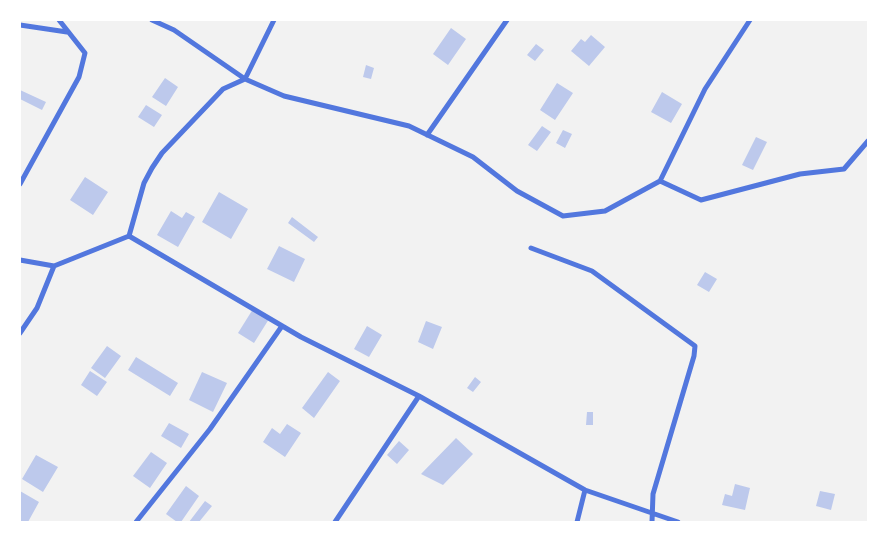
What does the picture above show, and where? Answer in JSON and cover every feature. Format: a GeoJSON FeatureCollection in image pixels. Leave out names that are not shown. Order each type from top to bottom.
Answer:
{"type":"FeatureCollection","features":[{"type":"Feature","properties":{"kind":"street"},"geometry":{"type":"LineString","coordinates":[[20,184],[79,77],[85,53],[59,20]]}},
{"type":"Feature","properties":{"kind":"street"},"geometry":{"type":"LineString","coordinates":[[152,20],[174,30],[245,79],[284,96],[409,126],[473,157],[517,191],[563,216],[604,212],[660,181],[705,89],[750,20]]}},
{"type":"Feature","properties":{"kind":"street"},"geometry":{"type":"LineString","coordinates":[[129,236],[144,183],[162,153],[223,89],[245,79],[274,20]]}},
{"type":"Feature","properties":{"kind":"street"},"geometry":{"type":"LineString","coordinates":[[427,135],[507,20]]}},
{"type":"Feature","properties":{"kind":"street"},"geometry":{"type":"LineString","coordinates":[[20,25],[68,32]]}},
{"type":"Feature","properties":{"kind":"street"},"geometry":{"type":"LineString","coordinates":[[660,181],[701,200],[800,174],[844,168],[868,141]]}},
{"type":"Feature","properties":{"kind":"street"},"geometry":{"type":"LineString","coordinates":[[20,260],[54,266],[129,236]]}},
{"type":"Feature","properties":{"kind":"street"},"geometry":{"type":"LineString","coordinates":[[129,236],[282,326],[419,396],[585,490],[652,515],[678,522]]}},
{"type":"Feature","properties":{"kind":"street"},"geometry":{"type":"LineString","coordinates":[[530,248],[592,271],[695,346],[694,356],[652,494],[652,522]]}},
{"type":"Feature","properties":{"kind":"street"},"geometry":{"type":"LineString","coordinates":[[20,333],[37,308],[54,266]]}},
{"type":"Feature","properties":{"kind":"street"},"geometry":{"type":"LineString","coordinates":[[136,522],[210,430],[282,326]]}},
{"type":"Feature","properties":{"kind":"street"},"geometry":{"type":"LineString","coordinates":[[335,522],[419,396]]}},
{"type":"Feature","properties":{"kind":"street"},"geometry":{"type":"LineString","coordinates":[[577,522],[585,490]]}},
{"type":"Feature","properties":{"kind":"building"},"geometry":{"type":"Polygon","coordinates":[[[451,28],[466,39],[448,65],[433,54],[451,28]]]}},
{"type":"Feature","properties":{"kind":"building"},"geometry":{"type":"Polygon","coordinates":[[[591,35],[605,47],[589,66],[571,51],[581,39],[585,42],[591,35]]]}},
{"type":"Feature","properties":{"kind":"building"},"geometry":{"type":"Polygon","coordinates":[[[536,44],[544,50],[535,61],[527,55],[536,44]]]}},
{"type":"Feature","properties":{"kind":"building"},"geometry":{"type":"Polygon","coordinates":[[[366,65],[374,68],[371,79],[363,77],[366,65]]]}},
{"type":"Feature","properties":{"kind":"building"},"geometry":{"type":"Polygon","coordinates":[[[165,78],[178,87],[166,106],[152,97],[165,78]]]}},
{"type":"Feature","properties":{"kind":"building"},"geometry":{"type":"Polygon","coordinates":[[[557,83],[573,93],[555,120],[540,110],[557,83]]]}},
{"type":"Feature","properties":{"kind":"building"},"geometry":{"type":"Polygon","coordinates":[[[20,90],[46,102],[42,110],[20,99],[20,90]]]}},
{"type":"Feature","properties":{"kind":"building"},"geometry":{"type":"Polygon","coordinates":[[[662,92],[682,104],[671,123],[651,112],[662,92]]]}},
{"type":"Feature","properties":{"kind":"building"},"geometry":{"type":"Polygon","coordinates":[[[146,105],[162,115],[154,127],[138,117],[146,105]]]}},
{"type":"Feature","properties":{"kind":"building"},"geometry":{"type":"Polygon","coordinates":[[[542,126],[551,132],[537,151],[528,145],[542,126]]]}},
{"type":"Feature","properties":{"kind":"building"},"geometry":{"type":"Polygon","coordinates":[[[563,130],[572,134],[565,148],[556,143],[563,130]]]}},
{"type":"Feature","properties":{"kind":"building"},"geometry":{"type":"Polygon","coordinates":[[[756,137],[767,142],[753,170],[742,165],[756,137]]]}},
{"type":"Feature","properties":{"kind":"building"},"geometry":{"type":"Polygon","coordinates":[[[85,177],[108,192],[93,215],[70,200],[85,177]]]}},
{"type":"Feature","properties":{"kind":"building"},"geometry":{"type":"Polygon","coordinates":[[[219,192],[248,209],[231,239],[202,222],[219,192]]]}},
{"type":"Feature","properties":{"kind":"building"},"geometry":{"type":"Polygon","coordinates":[[[171,211],[182,218],[186,212],[195,217],[178,247],[157,235],[171,211]]]}},
{"type":"Feature","properties":{"kind":"building"},"geometry":{"type":"Polygon","coordinates":[[[292,217],[318,237],[314,242],[288,223],[292,217]]]}},
{"type":"Feature","properties":{"kind":"building"},"geometry":{"type":"Polygon","coordinates":[[[279,246],[305,259],[294,282],[267,269],[279,246]]]}},
{"type":"Feature","properties":{"kind":"building"},"geometry":{"type":"Polygon","coordinates":[[[705,272],[717,279],[709,292],[697,285],[705,272]]]}},
{"type":"Feature","properties":{"kind":"building"},"geometry":{"type":"Polygon","coordinates":[[[253,309],[269,319],[254,343],[238,333],[253,309]]]}},
{"type":"Feature","properties":{"kind":"building"},"geometry":{"type":"Polygon","coordinates":[[[426,321],[442,327],[433,349],[418,342],[426,321]]]}},
{"type":"Feature","properties":{"kind":"building"},"geometry":{"type":"Polygon","coordinates":[[[367,326],[382,335],[369,357],[354,349],[367,326]]]}},
{"type":"Feature","properties":{"kind":"building"},"geometry":{"type":"Polygon","coordinates":[[[107,346],[121,356],[105,378],[91,368],[107,346]]]}},
{"type":"Feature","properties":{"kind":"building"},"geometry":{"type":"Polygon","coordinates":[[[136,357],[178,383],[170,396],[128,370],[136,357]]]}},
{"type":"Feature","properties":{"kind":"building"},"geometry":{"type":"Polygon","coordinates":[[[90,371],[107,382],[97,396],[81,385],[90,371]]]}},
{"type":"Feature","properties":{"kind":"building"},"geometry":{"type":"Polygon","coordinates":[[[202,372],[227,383],[213,412],[189,400],[202,372]]]}},
{"type":"Feature","properties":{"kind":"building"},"geometry":{"type":"Polygon","coordinates":[[[328,372],[340,381],[314,418],[302,408],[328,372]]]}},
{"type":"Feature","properties":{"kind":"building"},"geometry":{"type":"Polygon","coordinates":[[[475,377],[481,382],[473,392],[467,388],[475,377]]]}},
{"type":"Feature","properties":{"kind":"building"},"geometry":{"type":"Polygon","coordinates":[[[587,412],[593,412],[593,425],[586,425],[587,412]]]}},
{"type":"Feature","properties":{"kind":"building"},"geometry":{"type":"Polygon","coordinates":[[[169,423],[189,434],[181,448],[161,436],[169,423]]]}},
{"type":"Feature","properties":{"kind":"building"},"geometry":{"type":"Polygon","coordinates":[[[287,424],[301,433],[285,457],[263,442],[272,428],[280,434],[287,424]]]}},
{"type":"Feature","properties":{"kind":"building"},"geometry":{"type":"Polygon","coordinates":[[[456,438],[473,454],[443,485],[421,474],[456,438]]]}},
{"type":"Feature","properties":{"kind":"building"},"geometry":{"type":"Polygon","coordinates":[[[399,441],[409,450],[397,464],[387,455],[399,441]]]}},
{"type":"Feature","properties":{"kind":"building"},"geometry":{"type":"Polygon","coordinates":[[[151,452],[167,463],[150,488],[133,476],[151,452]]]}},
{"type":"Feature","properties":{"kind":"building"},"geometry":{"type":"Polygon","coordinates":[[[36,455],[58,467],[43,492],[22,479],[36,455]]]}},
{"type":"Feature","properties":{"kind":"building"},"geometry":{"type":"Polygon","coordinates":[[[735,484],[750,488],[745,510],[722,505],[725,494],[732,496],[735,484]]]}},
{"type":"Feature","properties":{"kind":"building"},"geometry":{"type":"Polygon","coordinates":[[[186,486],[199,496],[181,522],[177,522],[166,514],[186,486]]]}},
{"type":"Feature","properties":{"kind":"building"},"geometry":{"type":"Polygon","coordinates":[[[20,491],[39,502],[28,522],[20,522],[20,491]]]}},
{"type":"Feature","properties":{"kind":"building"},"geometry":{"type":"Polygon","coordinates":[[[820,491],[835,494],[831,510],[816,506],[820,491]]]}},
{"type":"Feature","properties":{"kind":"building"},"geometry":{"type":"Polygon","coordinates":[[[205,501],[212,506],[199,522],[189,522],[205,501]]]}}]}
